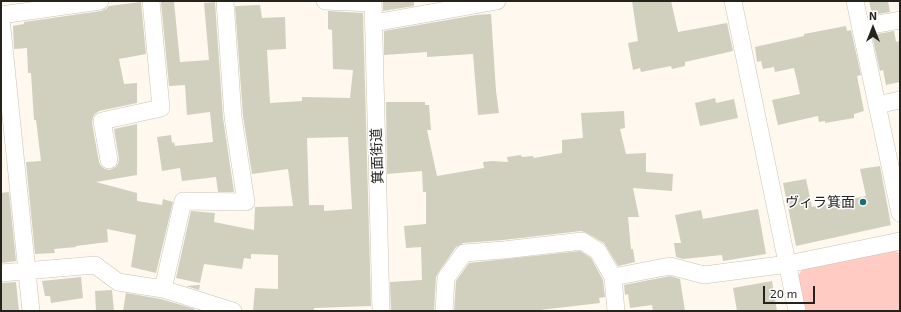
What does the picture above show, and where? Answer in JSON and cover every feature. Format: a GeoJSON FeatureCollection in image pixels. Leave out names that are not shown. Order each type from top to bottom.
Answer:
{"type":"FeatureCollection","features":[{"type":"Feature","properties":{"kind":"street"},"geometry":{"type":"LineString","coordinates":[[31,311],[6,118],[1,24],[100,1]]}},
{"type":"Feature","properties":{"kind":"street"},"geometry":{"type":"LineString","coordinates":[[109,160],[102,120],[161,108],[151,1]]}},
{"type":"Feature","properties":{"kind":"street"},"geometry":{"type":"LineString","coordinates":[[163,289],[183,201],[246,202],[233,117],[225,1]]}},
{"type":"Feature","properties":{"kind":"street"},"geometry":{"type":"LineString","coordinates":[[325,1],[373,2]]}},
{"type":"Feature","properties":{"kind":"street"},"geometry":{"type":"LineString","coordinates":[[374,23],[497,1]]}},
{"type":"Feature","properties":{"kind":"street"},"geometry":{"type":"LineString","coordinates":[[733,1],[797,311]]}},
{"type":"Feature","properties":{"kind":"street"},"geometry":{"type":"LineString","coordinates":[[855,1],[900,213]]}},
{"type":"Feature","properties":{"kind":"street","name":"箕面街道"},"geometry":{"type":"LineString","coordinates":[[373,2],[381,311]]}},
{"type":"Feature","properties":{"kind":"street"},"geometry":{"type":"LineString","coordinates":[[861,27],[900,20]]}},
{"type":"Feature","properties":{"kind":"street"},"geometry":{"type":"LineString","coordinates":[[877,105],[900,100]]}},
{"type":"Feature","properties":{"kind":"street"},"geometry":{"type":"LineString","coordinates":[[444,311],[446,278],[464,253],[582,241],[598,251],[613,277],[616,311]]}},
{"type":"Feature","properties":{"kind":"street"},"geometry":{"type":"LineString","coordinates":[[613,277],[670,266],[704,275],[788,264],[900,241]]}},
{"type":"Feature","properties":{"kind":"street"},"geometry":{"type":"LineString","coordinates":[[1,273],[95,265],[118,282],[163,289],[233,311]]}},
{"type":"Feature","properties":{"kind":"shaded area"},"geometry":{"type":"Polygon","coordinates":[[[892,248],[899,253],[900,257],[900,311],[805,311],[797,277],[804,267],[892,248]]]}},
{"type":"Feature","properties":{"kind":"building"},"geometry":{"type":"Polygon","coordinates":[[[383,1],[414,1],[414,6],[383,11],[383,1]]]}},
{"type":"Feature","properties":{"kind":"building"},"geometry":{"type":"Polygon","coordinates":[[[632,1],[671,1],[678,32],[727,23],[733,51],[685,62],[685,66],[672,69],[671,66],[641,72],[640,68],[633,70],[628,43],[638,41],[632,1]]]}},
{"type":"Feature","properties":{"kind":"building"},"geometry":{"type":"Polygon","coordinates":[[[869,1],[888,1],[890,12],[872,15],[869,1]]]}},
{"type":"Feature","properties":{"kind":"building"},"geometry":{"type":"Polygon","coordinates":[[[141,2],[146,54],[119,59],[124,84],[137,83],[137,103],[99,111],[93,117],[92,123],[99,162],[105,169],[110,170],[116,167],[119,159],[114,129],[137,124],[137,175],[96,182],[137,193],[137,201],[162,205],[163,199],[173,202],[156,273],[131,267],[136,235],[107,229],[108,242],[54,249],[55,253],[35,254],[26,162],[41,161],[36,120],[34,120],[31,73],[28,73],[27,48],[14,49],[13,26],[24,24],[24,22],[101,11],[109,6],[141,2]]]}},
{"type":"Feature","properties":{"kind":"building"},"geometry":{"type":"Polygon","coordinates":[[[161,2],[174,2],[180,62],[209,60],[204,3],[215,2],[223,118],[234,192],[218,192],[216,177],[182,181],[180,168],[162,171],[157,137],[171,135],[172,143],[174,142],[175,146],[213,142],[210,112],[187,115],[185,85],[169,86],[161,2]]]}},
{"type":"Feature","properties":{"kind":"building"},"geometry":{"type":"Polygon","coordinates":[[[260,5],[262,18],[285,17],[286,49],[267,50],[270,103],[302,101],[302,97],[350,98],[353,70],[333,69],[332,30],[328,29],[328,11],[363,13],[371,306],[314,308],[314,311],[253,311],[255,288],[278,289],[278,255],[251,254],[251,259],[244,258],[242,269],[204,264],[200,283],[176,278],[191,211],[215,213],[214,222],[254,230],[255,207],[293,206],[288,169],[252,174],[243,116],[235,6],[260,5]],[[348,137],[307,138],[309,205],[324,205],[324,211],[352,209],[348,137]]]}},
{"type":"Feature","properties":{"kind":"building"},"geometry":{"type":"Polygon","coordinates":[[[491,14],[496,91],[499,113],[478,115],[473,54],[427,57],[427,52],[384,55],[384,31],[476,15],[491,14]]]}},
{"type":"Feature","properties":{"kind":"building"},"geometry":{"type":"Polygon","coordinates":[[[846,26],[847,31],[851,30],[861,75],[857,76],[864,111],[854,114],[854,118],[825,123],[825,121],[819,122],[818,116],[778,125],[772,100],[800,94],[794,68],[775,72],[774,67],[763,69],[761,61],[757,62],[755,47],[804,36],[804,34],[846,26]]]}},
{"type":"Feature","properties":{"kind":"building"},"geometry":{"type":"Polygon","coordinates":[[[894,31],[896,42],[900,41],[900,82],[886,85],[883,70],[880,71],[872,35],[894,31]]]}},
{"type":"Feature","properties":{"kind":"building"},"geometry":{"type":"Polygon","coordinates":[[[715,98],[716,103],[734,99],[738,118],[700,126],[695,103],[715,98]]]}},
{"type":"Feature","properties":{"kind":"building"},"geometry":{"type":"Polygon","coordinates":[[[386,102],[425,102],[425,105],[429,105],[431,130],[427,130],[437,176],[484,168],[483,162],[508,162],[507,157],[521,155],[522,157],[533,156],[534,158],[562,153],[562,140],[583,138],[581,113],[624,111],[625,128],[620,129],[626,154],[646,153],[646,172],[673,174],[672,191],[633,188],[639,217],[628,217],[631,249],[633,249],[635,262],[618,266],[604,243],[581,231],[463,243],[456,247],[436,277],[434,311],[391,311],[390,282],[422,280],[421,247],[406,248],[404,226],[426,224],[426,192],[423,192],[422,171],[387,174],[386,102]]]}},
{"type":"Feature","properties":{"kind":"building","name":"ヴィラ箕面"},"geometry":{"type":"Polygon","coordinates":[[[880,166],[891,225],[796,246],[783,183],[806,179],[812,207],[866,196],[860,169],[880,166]]]}},
{"type":"Feature","properties":{"kind":"building"},"geometry":{"type":"Polygon","coordinates":[[[9,192],[16,261],[1,263],[1,193],[9,192]]]}},
{"type":"Feature","properties":{"kind":"building"},"geometry":{"type":"Polygon","coordinates":[[[758,209],[766,254],[723,261],[722,255],[683,259],[676,257],[674,243],[681,243],[675,215],[701,210],[703,219],[758,209]]]}},
{"type":"Feature","properties":{"kind":"building"},"geometry":{"type":"Polygon","coordinates":[[[580,251],[591,258],[603,280],[605,297],[599,298],[600,303],[540,311],[454,311],[456,281],[469,263],[580,251]]]}},
{"type":"Feature","properties":{"kind":"building"},"geometry":{"type":"Polygon","coordinates":[[[670,276],[680,279],[685,311],[653,311],[652,305],[630,308],[628,294],[625,295],[624,285],[670,276]]]}},
{"type":"Feature","properties":{"kind":"building"},"geometry":{"type":"Polygon","coordinates":[[[81,277],[83,298],[51,303],[50,296],[45,296],[42,281],[81,277]]]}},
{"type":"Feature","properties":{"kind":"building"},"geometry":{"type":"Polygon","coordinates":[[[772,281],[777,311],[737,311],[733,288],[772,281]]]}},
{"type":"Feature","properties":{"kind":"building"},"geometry":{"type":"Polygon","coordinates":[[[16,282],[19,311],[1,311],[1,283],[16,282]]]}},
{"type":"Feature","properties":{"kind":"building"},"geometry":{"type":"Polygon","coordinates":[[[200,285],[199,290],[186,286],[200,285]]]}},
{"type":"Feature","properties":{"kind":"building"},"geometry":{"type":"Polygon","coordinates":[[[112,290],[114,311],[96,311],[95,291],[112,290]]]}},
{"type":"Feature","properties":{"kind":"building"},"geometry":{"type":"Polygon","coordinates":[[[126,293],[161,299],[195,309],[194,311],[123,311],[126,293]]]}},
{"type":"Feature","properties":{"kind":"place","name":"ヴィラ箕面"},"geometry":{"type":"Point","coordinates":[863,202]}}]}
